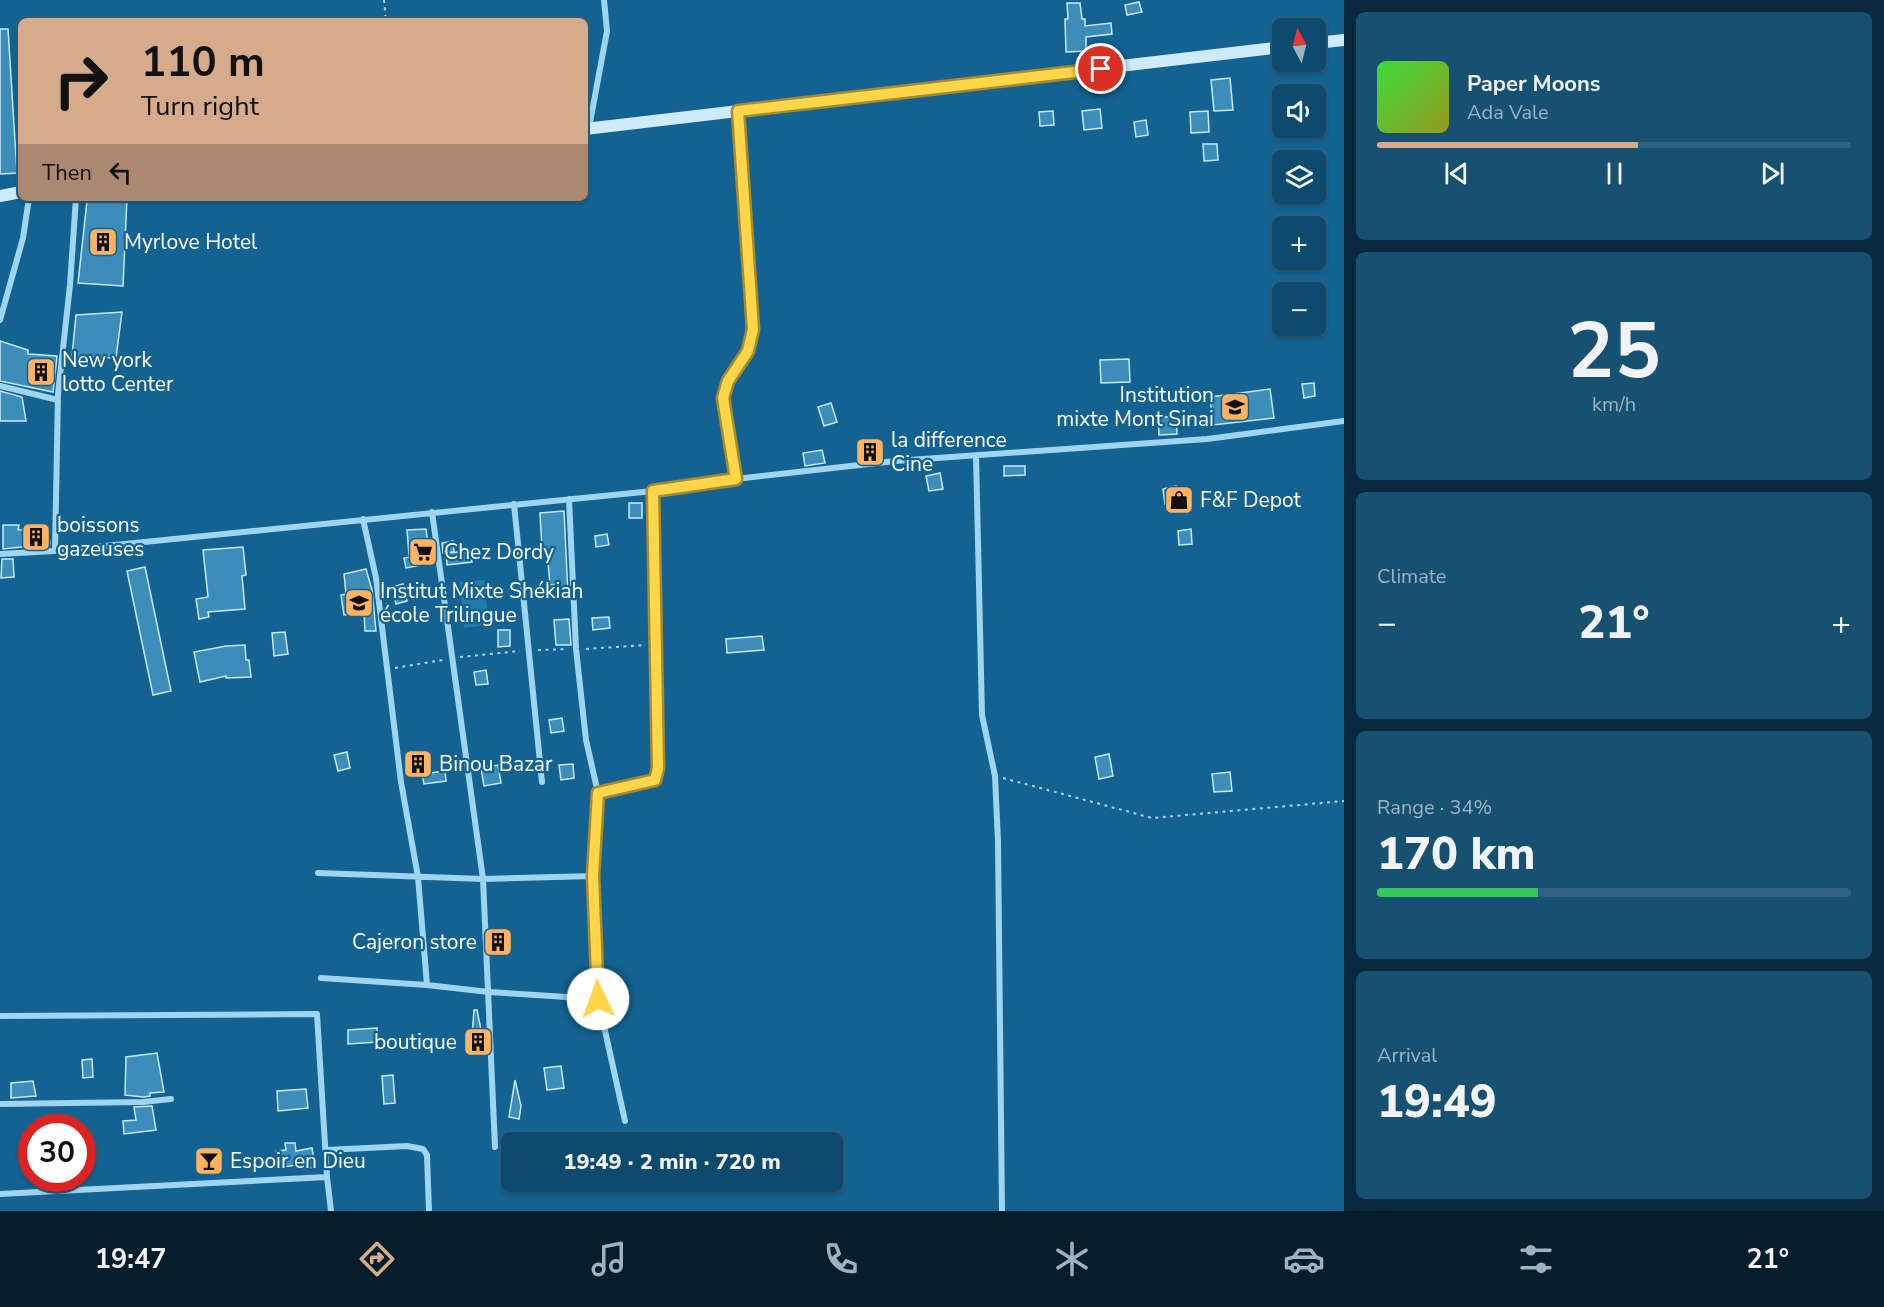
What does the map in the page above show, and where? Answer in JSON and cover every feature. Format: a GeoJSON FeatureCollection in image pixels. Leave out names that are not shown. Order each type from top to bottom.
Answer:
{"type":"FeatureCollection","features":[{"type":"Feature","properties":{"kind":"street"},"geometry":{"type":"LineString","coordinates":[[588,124],[607,31],[604,0]]}},
{"type":"Feature","properties":{"kind":"street"},"geometry":{"type":"LineString","coordinates":[[1326,43],[1344,40]]}},
{"type":"Feature","properties":{"kind":"street"},"geometry":{"type":"LineString","coordinates":[[588,129],[1272,48]]}},
{"type":"Feature","properties":{"kind":"street"},"geometry":{"type":"LineString","coordinates":[[736,479],[723,398],[728,381],[748,351],[753,329],[738,111]]}},
{"type":"Feature","properties":{"kind":"street"},"geometry":{"type":"LineString","coordinates":[[0,196],[18,193]]}},
{"type":"Feature","properties":{"kind":"street"},"geometry":{"type":"LineString","coordinates":[[0,320],[23,238],[29,201]]}},
{"type":"Feature","properties":{"kind":"street"},"geometry":{"type":"LineString","coordinates":[[55,551],[58,400],[76,201]]}},
{"type":"Feature","properties":{"kind":"street"},"geometry":{"type":"LineString","coordinates":[[0,386],[58,400]]}},
{"type":"Feature","properties":{"kind":"street"},"geometry":{"type":"LineString","coordinates":[[0,554],[55,551],[653,491],[895,461],[1207,439],[1344,421]]}},
{"type":"Feature","properties":{"kind":"street"},"geometry":{"type":"LineString","coordinates":[[976,456],[982,715],[995,776],[998,842],[1002,1211]]}},
{"type":"Feature","properties":{"kind":"street"},"geometry":{"type":"LineString","coordinates":[[598,793],[655,780],[658,768],[653,491]]}},
{"type":"Feature","properties":{"kind":"street"},"geometry":{"type":"LineString","coordinates":[[569,499],[576,649],[586,740],[598,793],[593,876],[598,999],[625,1121]]}},
{"type":"Feature","properties":{"kind":"street"},"geometry":{"type":"LineString","coordinates":[[514,504],[542,782]]}},
{"type":"Feature","properties":{"kind":"street"},"geometry":{"type":"LineString","coordinates":[[432,512],[483,879],[495,1147]]}},
{"type":"Feature","properties":{"kind":"street"},"geometry":{"type":"LineString","coordinates":[[363,519],[376,578],[402,782],[418,877],[427,985]]}},
{"type":"Feature","properties":{"kind":"street"},"geometry":{"type":"LineString","coordinates":[[318,873],[483,879],[593,876]]}},
{"type":"Feature","properties":{"kind":"street"},"geometry":{"type":"LineString","coordinates":[[321,978],[598,999]]}},
{"type":"Feature","properties":{"kind":"street"},"geometry":{"type":"LineString","coordinates":[[0,1016],[317,1014],[331,1211]]}},
{"type":"Feature","properties":{"kind":"street"},"geometry":{"type":"LineString","coordinates":[[0,1104],[143,1102],[171,1099]]}},
{"type":"Feature","properties":{"kind":"street"},"geometry":{"type":"LineString","coordinates":[[326,1150],[407,1146],[423,1149],[427,1155],[429,1211]]}},
{"type":"Feature","properties":{"kind":"street"},"geometry":{"type":"LineString","coordinates":[[0,1194],[327,1177]]}},
{"type":"Feature","properties":{"kind":"path"},"geometry":{"type":"LineString","coordinates":[[384,0],[386,18]]}},
{"type":"Feature","properties":{"kind":"path"},"geometry":{"type":"LineString","coordinates":[[995,776],[1152,818],[1344,801]]}},
{"type":"Feature","properties":{"kind":"shaded area"},"geometry":{"type":"Polygon","coordinates":[[[484,580],[489,625],[464,628],[460,582],[484,580]]]}},
{"type":"Feature","properties":{"kind":"building"},"geometry":{"type":"Polygon","coordinates":[[[1139,2],[1142,12],[1127,15],[1125,5],[1139,2]]]}},
{"type":"Feature","properties":{"kind":"building"},"geometry":{"type":"Polygon","coordinates":[[[1067,3],[1080,3],[1085,26],[1111,23],[1112,34],[1086,37],[1086,51],[1066,52],[1067,3]]]}},
{"type":"Feature","properties":{"kind":"building"},"geometry":{"type":"Polygon","coordinates":[[[0,29],[8,29],[17,173],[0,174],[0,29]]]}},
{"type":"Feature","properties":{"kind":"building"},"geometry":{"type":"Polygon","coordinates":[[[1230,78],[1233,110],[1214,111],[1211,80],[1230,78]]]}},
{"type":"Feature","properties":{"kind":"building"},"geometry":{"type":"Polygon","coordinates":[[[1100,109],[1102,128],[1084,130],[1082,111],[1100,109]]]}},
{"type":"Feature","properties":{"kind":"building"},"geometry":{"type":"Polygon","coordinates":[[[1053,111],[1054,125],[1040,126],[1039,112],[1053,111]]]}},
{"type":"Feature","properties":{"kind":"building"},"geometry":{"type":"Polygon","coordinates":[[[1208,111],[1209,132],[1191,133],[1190,112],[1208,111]]]}},
{"type":"Feature","properties":{"kind":"building"},"geometry":{"type":"Polygon","coordinates":[[[1146,120],[1148,135],[1136,137],[1134,122],[1146,120]]]}},
{"type":"Feature","properties":{"kind":"building"},"geometry":{"type":"Polygon","coordinates":[[[1203,144],[1217,144],[1218,160],[1204,161],[1203,144]]]}},
{"type":"Feature","properties":{"kind":"building","name":"Myrlove Hotel"},"geometry":{"type":"Polygon","coordinates":[[[87,201],[127,201],[123,286],[78,283],[87,201]]]}},
{"type":"Feature","properties":{"kind":"building"},"geometry":{"type":"Polygon","coordinates":[[[122,312],[116,358],[72,356],[76,315],[122,312]]]}},
{"type":"Feature","properties":{"kind":"building"},"geometry":{"type":"Polygon","coordinates":[[[0,341],[28,350],[28,354],[57,356],[53,392],[0,381],[0,341]]]}},
{"type":"Feature","properties":{"kind":"building"},"geometry":{"type":"Polygon","coordinates":[[[1129,359],[1130,382],[1101,383],[1100,360],[1129,359]]]}},
{"type":"Feature","properties":{"kind":"building"},"geometry":{"type":"Polygon","coordinates":[[[1314,383],[1315,396],[1304,398],[1302,384],[1314,383]]]}},
{"type":"Feature","properties":{"kind":"building"},"geometry":{"type":"Polygon","coordinates":[[[1270,389],[1274,418],[1213,425],[1210,397],[1270,389]]]}},
{"type":"Feature","properties":{"kind":"building"},"geometry":{"type":"Polygon","coordinates":[[[0,391],[22,397],[26,421],[0,421],[0,391]]]}},
{"type":"Feature","properties":{"kind":"building"},"geometry":{"type":"Polygon","coordinates":[[[831,403],[837,422],[824,426],[818,407],[831,403]]]}},
{"type":"Feature","properties":{"kind":"building"},"geometry":{"type":"Polygon","coordinates":[[[1158,417],[1176,417],[1177,434],[1159,435],[1158,417]]]}},
{"type":"Feature","properties":{"kind":"building","name":"la difference Cine"},"geometry":{"type":"Polygon","coordinates":[[[878,442],[879,457],[863,459],[862,446],[878,442]]]}},
{"type":"Feature","properties":{"kind":"building"},"geometry":{"type":"Polygon","coordinates":[[[822,450],[825,463],[805,466],[803,453],[822,450]]]}},
{"type":"Feature","properties":{"kind":"building"},"geometry":{"type":"Polygon","coordinates":[[[1004,466],[1025,466],[1025,475],[1004,476],[1004,466]]]}},
{"type":"Feature","properties":{"kind":"building"},"geometry":{"type":"Polygon","coordinates":[[[940,473],[943,489],[929,491],[926,476],[940,473]]]}},
{"type":"Feature","properties":{"kind":"building"},"geometry":{"type":"Polygon","coordinates":[[[1176,486],[1179,501],[1165,504],[1163,489],[1176,486]]]}},
{"type":"Feature","properties":{"kind":"building"},"geometry":{"type":"Polygon","coordinates":[[[629,503],[642,503],[642,518],[629,518],[629,503]]]}},
{"type":"Feature","properties":{"kind":"building"},"geometry":{"type":"Polygon","coordinates":[[[564,511],[568,595],[560,595],[558,584],[550,585],[547,550],[542,550],[540,513],[564,511]]]}},
{"type":"Feature","properties":{"kind":"building"},"geometry":{"type":"Polygon","coordinates":[[[3,525],[19,525],[18,530],[48,528],[50,544],[3,549],[3,525]]]}},
{"type":"Feature","properties":{"kind":"building"},"geometry":{"type":"Polygon","coordinates":[[[426,529],[432,554],[409,555],[407,530],[426,529]]]}},
{"type":"Feature","properties":{"kind":"building"},"geometry":{"type":"Polygon","coordinates":[[[1191,529],[1192,544],[1179,545],[1178,531],[1191,529]]]}},
{"type":"Feature","properties":{"kind":"building"},"geometry":{"type":"Polygon","coordinates":[[[607,534],[609,545],[596,547],[595,536],[607,534]]]}},
{"type":"Feature","properties":{"kind":"building"},"geometry":{"type":"Polygon","coordinates":[[[453,541],[454,552],[443,553],[442,543],[453,541]]]}},
{"type":"Feature","properties":{"kind":"building"},"geometry":{"type":"Polygon","coordinates":[[[243,547],[246,575],[242,576],[245,609],[208,612],[209,617],[199,619],[196,599],[208,597],[203,550],[243,547]]]}},
{"type":"Feature","properties":{"kind":"building"},"geometry":{"type":"Polygon","coordinates":[[[471,551],[472,562],[447,565],[446,553],[471,551]]]}},
{"type":"Feature","properties":{"kind":"building"},"geometry":{"type":"Polygon","coordinates":[[[415,556],[417,566],[406,568],[404,558],[415,556]]]}},
{"type":"Feature","properties":{"kind":"building"},"geometry":{"type":"Polygon","coordinates":[[[2,559],[13,559],[14,577],[1,578],[2,559]]]}},
{"type":"Feature","properties":{"kind":"building"},"geometry":{"type":"Polygon","coordinates":[[[145,567],[171,691],[153,695],[127,571],[145,567]]]}},
{"type":"Feature","properties":{"kind":"building"},"geometry":{"type":"Polygon","coordinates":[[[366,569],[372,590],[376,631],[365,631],[364,612],[344,615],[341,595],[346,594],[344,574],[366,569]]]}},
{"type":"Feature","properties":{"kind":"building"},"geometry":{"type":"Polygon","coordinates":[[[403,584],[407,601],[396,604],[392,587],[403,584]]]}},
{"type":"Feature","properties":{"kind":"building"},"geometry":{"type":"Polygon","coordinates":[[[609,617],[610,628],[593,630],[592,618],[609,617]]]}},
{"type":"Feature","properties":{"kind":"building"},"geometry":{"type":"Polygon","coordinates":[[[569,619],[571,645],[556,645],[554,620],[569,619]]]}},
{"type":"Feature","properties":{"kind":"building"},"geometry":{"type":"Polygon","coordinates":[[[498,630],[510,630],[510,646],[498,647],[498,630]]]}},
{"type":"Feature","properties":{"kind":"building"},"geometry":{"type":"Polygon","coordinates":[[[285,632],[288,654],[274,656],[272,633],[285,632]]]}},
{"type":"Feature","properties":{"kind":"building"},"geometry":{"type":"Polygon","coordinates":[[[762,636],[764,650],[727,653],[726,639],[762,636]]]}},
{"type":"Feature","properties":{"kind":"building"},"geometry":{"type":"Polygon","coordinates":[[[245,645],[251,677],[226,678],[226,676],[200,682],[194,652],[245,645]]]}},
{"type":"Feature","properties":{"kind":"building"},"geometry":{"type":"Polygon","coordinates":[[[486,670],[488,684],[476,685],[474,672],[486,670]]]}},
{"type":"Feature","properties":{"kind":"building"},"geometry":{"type":"Polygon","coordinates":[[[562,718],[564,731],[551,733],[549,720],[562,718]]]}},
{"type":"Feature","properties":{"kind":"building"},"geometry":{"type":"Polygon","coordinates":[[[347,752],[350,768],[338,771],[334,755],[347,752]]]}},
{"type":"Feature","properties":{"kind":"building"},"geometry":{"type":"Polygon","coordinates":[[[1109,754],[1113,776],[1099,779],[1095,757],[1109,754]]]}},
{"type":"Feature","properties":{"kind":"building","name":"Binou Bazar"},"geometry":{"type":"Polygon","coordinates":[[[411,758],[424,758],[425,771],[411,771],[411,758]]]}},
{"type":"Feature","properties":{"kind":"building"},"geometry":{"type":"Polygon","coordinates":[[[573,764],[574,778],[561,780],[559,765],[573,764]]]}},
{"type":"Feature","properties":{"kind":"building"},"geometry":{"type":"Polygon","coordinates":[[[498,765],[501,783],[484,786],[481,768],[498,765]]]}},
{"type":"Feature","properties":{"kind":"building"},"geometry":{"type":"Polygon","coordinates":[[[445,771],[446,781],[424,784],[422,774],[445,771]]]}},
{"type":"Feature","properties":{"kind":"building"},"geometry":{"type":"Polygon","coordinates":[[[1230,772],[1232,791],[1214,792],[1212,774],[1230,772]]]}},
{"type":"Feature","properties":{"kind":"building"},"geometry":{"type":"Polygon","coordinates":[[[474,1010],[477,1010],[482,1035],[485,1035],[484,1048],[471,1048],[474,1010]]]}},
{"type":"Feature","properties":{"kind":"building"},"geometry":{"type":"Polygon","coordinates":[[[377,1028],[378,1042],[348,1044],[348,1030],[377,1028]]]}},
{"type":"Feature","properties":{"kind":"building"},"geometry":{"type":"Polygon","coordinates":[[[157,1053],[164,1092],[150,1093],[150,1096],[143,1097],[125,1095],[126,1057],[157,1053]]]}},
{"type":"Feature","properties":{"kind":"building"},"geometry":{"type":"Polygon","coordinates":[[[92,1059],[93,1077],[83,1078],[82,1060],[92,1059]]]}},
{"type":"Feature","properties":{"kind":"building"},"geometry":{"type":"Polygon","coordinates":[[[561,1066],[564,1088],[547,1090],[544,1068],[561,1066]]]}},
{"type":"Feature","properties":{"kind":"building"},"geometry":{"type":"Polygon","coordinates":[[[393,1075],[395,1103],[384,1104],[382,1076],[393,1075]]]}},
{"type":"Feature","properties":{"kind":"building"},"geometry":{"type":"Polygon","coordinates":[[[515,1080],[521,1106],[519,1119],[509,1117],[515,1080]]]}},
{"type":"Feature","properties":{"kind":"building"},"geometry":{"type":"Polygon","coordinates":[[[33,1081],[36,1096],[11,1098],[11,1083],[33,1081]]]}},
{"type":"Feature","properties":{"kind":"building"},"geometry":{"type":"Polygon","coordinates":[[[306,1089],[308,1108],[278,1111],[277,1091],[306,1089]]]}},
{"type":"Feature","properties":{"kind":"building"},"geometry":{"type":"Polygon","coordinates":[[[152,1106],[156,1130],[124,1134],[123,1121],[136,1120],[134,1107],[152,1106]]]}},
{"type":"Feature","properties":{"kind":"building"},"geometry":{"type":"Polygon","coordinates":[[[285,1143],[295,1143],[296,1151],[312,1148],[315,1167],[303,1169],[302,1164],[278,1168],[276,1151],[286,1150],[285,1143]]]}},
{"type":"Feature","properties":{"kind":"building","name":"Espoir en Dieu"},"geometry":{"type":"Polygon","coordinates":[[[215,1148],[219,1171],[204,1173],[200,1151],[215,1148]]]}},
{"type":"Feature","properties":{"kind":"place","name":"Myrlove Hotel"},"geometry":{"type":"Point","coordinates":[103,242]}},
{"type":"Feature","properties":{"kind":"place","name":"New york lotto Center"},"geometry":{"type":"Point","coordinates":[41,372]}},
{"type":"Feature","properties":{"kind":"place","name":"Institution mixte Mont Sinai"},"geometry":{"type":"Point","coordinates":[1235,407]}},
{"type":"Feature","properties":{"kind":"place","name":"la difference Cine"},"geometry":{"type":"Point","coordinates":[870,452]}},
{"type":"Feature","properties":{"kind":"place","name":"F&F Depot"},"geometry":{"type":"Point","coordinates":[1179,500]}},
{"type":"Feature","properties":{"kind":"place","name":"boissons gazeuses"},"geometry":{"type":"Point","coordinates":[36,537]}},
{"type":"Feature","properties":{"kind":"place","name":"Chez Dordy"},"geometry":{"type":"Point","coordinates":[423,552]}},
{"type":"Feature","properties":{"kind":"place","name":"Institut Mixte Shékiah école Trilingue"},"geometry":{"type":"Point","coordinates":[359,603]}},
{"type":"Feature","properties":{"kind":"place","name":"Binou Bazar"},"geometry":{"type":"Point","coordinates":[418,764]}},
{"type":"Feature","properties":{"kind":"place","name":"Cajeron store"},"geometry":{"type":"Point","coordinates":[498,942]}},
{"type":"Feature","properties":{"kind":"place","name":"boutique"},"geometry":{"type":"Point","coordinates":[478,1042]}},
{"type":"Feature","properties":{"kind":"place","name":"Espoir en Dieu"},"geometry":{"type":"Point","coordinates":[209,1161]}},
{"type":"Feature","properties":{"kind":"route"},"geometry":{"type":"LineString","coordinates":[[598,999],[593,876],[598,793],[655,780],[658,768],[653,491],[736,479],[723,398],[724,389],[748,351],[753,329],[738,111],[1101,69]]}}]}
